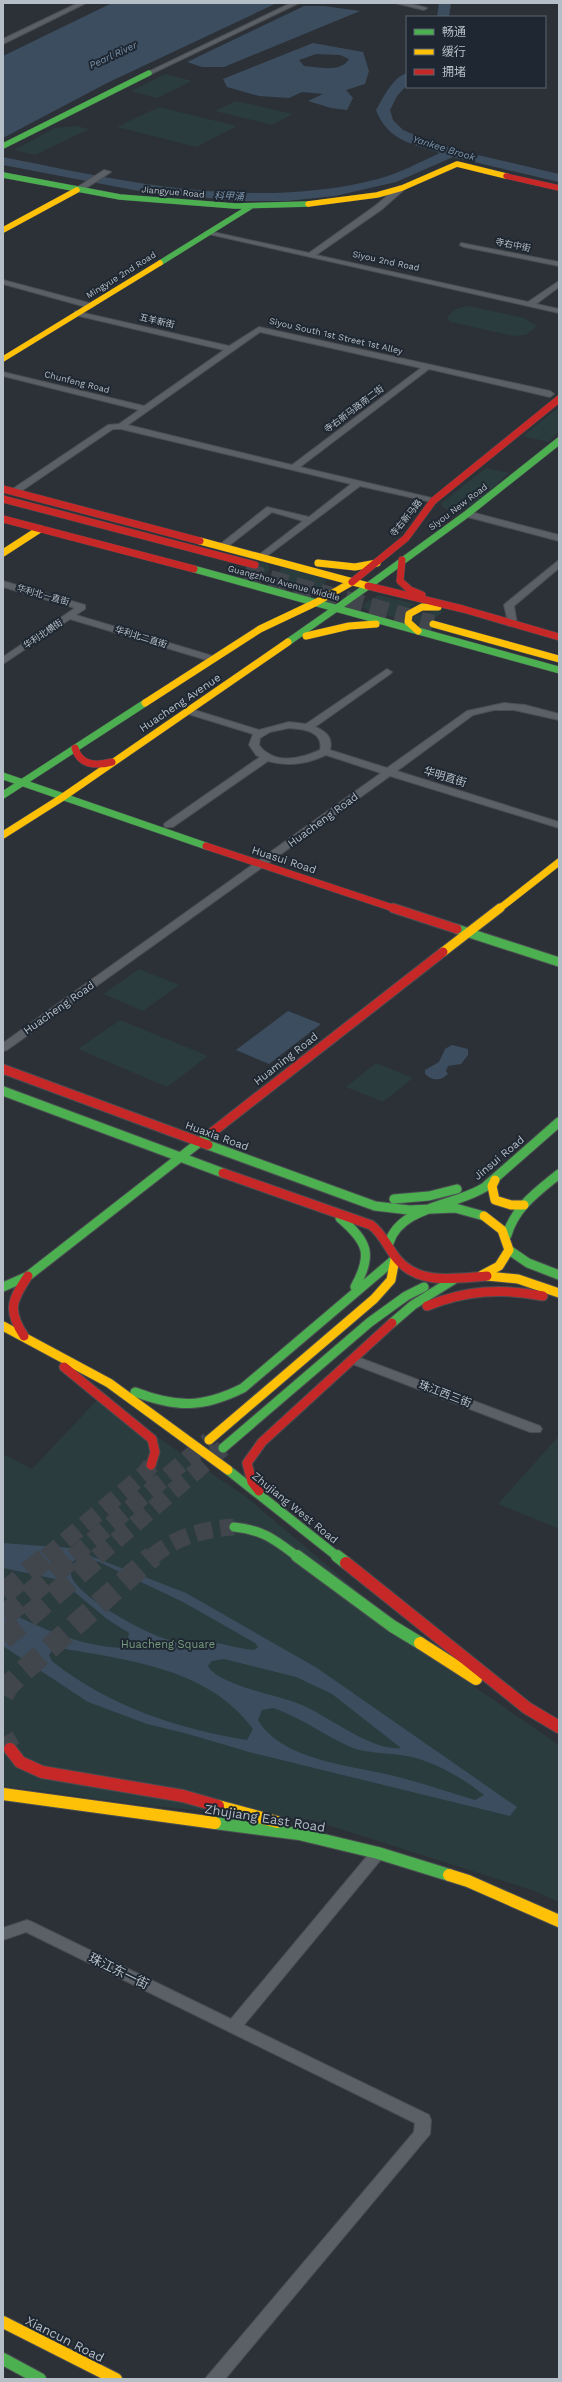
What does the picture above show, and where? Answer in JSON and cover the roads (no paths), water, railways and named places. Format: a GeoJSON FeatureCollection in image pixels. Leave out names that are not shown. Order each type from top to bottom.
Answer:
{"type":"FeatureCollection","features":[{"type":"Feature","properties":{"kind":"main road"},"geometry":{"type":"LineString","coordinates":[[3,146],[148,73]]}},
{"type":"Feature","properties":{"kind":"main road","name":"Jiangyue Road"},"geometry":{"type":"LineString","coordinates":[[3,175],[77,190],[154,201],[250,207],[345,200],[402,188],[457,164],[559,188]]}},
{"type":"Feature","properties":{"kind":"main road"},"geometry":{"type":"LineString","coordinates":[[3,230],[77,190]]}},
{"type":"Feature","properties":{"kind":"main road","name":"Mingyue 2nd Road"},"geometry":{"type":"LineString","coordinates":[[3,359],[250,207]]}},
{"type":"Feature","properties":{"kind":"main road","name":"Siyou New Road"},"geometry":{"type":"LineString","coordinates":[[433,501],[559,399]]}},
{"type":"Feature","properties":{"kind":"main road","name":"Siyou New Road"},"geometry":{"type":"LineString","coordinates":[[368,586],[466,514],[559,441]]}},
{"type":"Feature","properties":{"kind":"main road","name":"Guangzhou Avenue Middle"},"geometry":{"type":"LineString","coordinates":[[3,489],[262,556],[275,564],[463,610],[559,637]]}},
{"type":"Feature","properties":{"kind":"main road","name":"Guangzhou Avenue Middle"},"geometry":{"type":"LineString","coordinates":[[3,499],[255,565]]}},
{"type":"Feature","properties":{"kind":"main road"},"geometry":{"type":"LineString","coordinates":[[433,501],[430,510],[438,519],[453,519],[466,514]]}},
{"type":"Feature","properties":{"kind":"main road","name":"寺右新马路"},"geometry":{"type":"LineString","coordinates":[[377,563],[406,538],[433,501]]}},
{"type":"Feature","properties":{"kind":"main road","name":"Guangzhou Avenue Middle"},"geometry":{"type":"LineString","coordinates":[[3,509],[245,572]]}},
{"type":"Feature","properties":{"kind":"main road","name":"Guangzhou Avenue Middle"},"geometry":{"type":"LineString","coordinates":[[3,518],[290,594],[559,670]]}},
{"type":"Feature","properties":{"kind":"main road"},"geometry":{"type":"LineString","coordinates":[[3,553],[40,529]]}},
{"type":"Feature","properties":{"kind":"main road"},"geometry":{"type":"LineString","coordinates":[[402,560],[399,576],[404,586],[463,610]]}},
{"type":"Feature","properties":{"kind":"main road"},"geometry":{"type":"LineString","coordinates":[[275,564],[355,567],[377,563]]}},
{"type":"Feature","properties":{"kind":"main road"},"geometry":{"type":"LineString","coordinates":[[317,602],[352,582],[377,563]]}},
{"type":"Feature","properties":{"kind":"main road"},"geometry":{"type":"LineString","coordinates":[[239,581],[262,579]]}},
{"type":"Feature","properties":{"kind":"main road"},"geometry":{"type":"LineString","coordinates":[[239,581],[265,594],[271,600]]}},
{"type":"Feature","properties":{"kind":"main road"},"geometry":{"type":"LineString","coordinates":[[290,594],[309,595],[368,586]]}},
{"type":"Feature","properties":{"kind":"main road","name":"Huacheng Avenue"},"geometry":{"type":"LineString","coordinates":[[4,835],[63,797],[290,642],[368,586]]}},
{"type":"Feature","properties":{"kind":"main road"},"geometry":{"type":"LineString","coordinates":[[317,602],[366,592],[387,592]]}},
{"type":"Feature","properties":{"kind":"main road","name":"Huacheng Avenue"},"geometry":{"type":"LineString","coordinates":[[3,795],[260,629],[317,602]]}},
{"type":"Feature","properties":{"kind":"main road"},"geometry":{"type":"LineString","coordinates":[[418,631],[411,626],[407,618],[415,609],[429,607],[463,610]]}},
{"type":"Feature","properties":{"kind":"main road"},"geometry":{"type":"LineString","coordinates":[[260,629],[275,617],[276,611]]}},
{"type":"Feature","properties":{"kind":"main road"},"geometry":{"type":"LineString","coordinates":[[290,642],[343,626],[395,624]]}},
{"type":"Feature","properties":{"kind":"main road"},"geometry":{"type":"LineString","coordinates":[[433,624],[559,659]]}},
{"type":"Feature","properties":{"kind":"main road"},"geometry":{"type":"LineString","coordinates":[[235,645],[260,645],[270,655]]}},
{"type":"Feature","properties":{"kind":"main road"},"geometry":{"type":"LineString","coordinates":[[75,748],[75,756],[79,761],[90,765],[103,766],[115,761]]}},
{"type":"Feature","properties":{"kind":"main road","name":"Huasui Road"},"geometry":{"type":"LineString","coordinates":[[3,767],[169,825],[264,862],[559,962]]}},
{"type":"Feature","properties":{"kind":"main road","name":"Huasui Road"},"geometry":{"type":"LineString","coordinates":[[3,776],[264,862],[477,927],[559,954]]}},
{"type":"Feature","properties":{"kind":"main road"},"geometry":{"type":"LineString","coordinates":[[4,835],[9,825],[6,822]]}},
{"type":"Feature","properties":{"kind":"main road","name":"Huaming Road"},"geometry":{"type":"LineString","coordinates":[[28,1276],[198,1142],[470,933],[559,862]]}},
{"type":"Feature","properties":{"kind":"main road","name":"Huaxia Road"},"geometry":{"type":"LineString","coordinates":[[3,1069],[375,1206],[390,1209],[425,1210],[453,1208],[472,1212],[490,1218],[503,1229],[507,1235]]}},
{"type":"Feature","properties":{"kind":"main road"},"geometry":{"type":"LineString","coordinates":[[3,1091],[179,1157],[371,1225],[378,1229],[389,1243],[395,1259],[407,1269],[423,1276],[453,1280]]}},
{"type":"Feature","properties":{"kind":"main road","name":"Jinsui Road"},"geometry":{"type":"LineString","coordinates":[[425,1210],[474,1194],[495,1180],[559,1122]]}},
{"type":"Feature","properties":{"kind":"main road"},"geometry":{"type":"LineString","coordinates":[[482,1176],[519,1158]]}},
{"type":"Feature","properties":{"kind":"main road"},"geometry":{"type":"LineString","coordinates":[[480,1276],[498,1266],[509,1250],[507,1235],[511,1219],[524,1205],[559,1174]]}},
{"type":"Feature","properties":{"kind":"main road"},"geometry":{"type":"LineString","coordinates":[[495,1180],[492,1186],[495,1200],[511,1205],[524,1205]]}},
{"type":"Feature","properties":{"kind":"main road"},"geometry":{"type":"LineString","coordinates":[[333,1191],[375,1198],[413,1199],[456,1190],[469,1184]]}},
{"type":"Feature","properties":{"kind":"main road"},"geometry":{"type":"LineString","coordinates":[[319,1207],[341,1219],[358,1232],[365,1240],[369,1252],[366,1268],[362,1277],[340,1306]]}},
{"type":"Feature","properties":{"kind":"main road","name":"Huaxia Road"},"geometry":{"type":"LineString","coordinates":[[389,1243],[394,1228],[401,1221],[425,1210]]}},
{"type":"Feature","properties":{"kind":"main road"},"geometry":{"type":"LineString","coordinates":[[509,1250],[528,1263],[559,1275]]}},
{"type":"Feature","properties":{"kind":"main road"},"geometry":{"type":"LineString","coordinates":[[75,1364],[156,1401],[178,1405],[205,1405],[220,1401],[243,1388],[395,1259]]}},
{"type":"Feature","properties":{"kind":"main road"},"geometry":{"type":"LineString","coordinates":[[210,1440],[374,1299],[391,1280],[395,1259]]}},
{"type":"Feature","properties":{"kind":"main road"},"geometry":{"type":"LineString","coordinates":[[3,1287],[28,1276]]}},
{"type":"Feature","properties":{"kind":"main road"},"geometry":{"type":"LineString","coordinates":[[28,1276],[11,1302],[10,1312],[13,1321],[26,1338],[101,1396],[152,1440],[156,1447],[155,1456],[151,1465]]}},
{"type":"Feature","properties":{"kind":"main road"},"geometry":{"type":"LineString","coordinates":[[223,1448],[385,1310],[416,1290],[436,1283],[480,1276],[515,1277],[559,1293]]}},
{"type":"Feature","properties":{"kind":"main road"},"geometry":{"type":"LineString","coordinates":[[549,1289],[559,1279]]}},
{"type":"Feature","properties":{"kind":"main road"},"geometry":{"type":"LineString","coordinates":[[266,1499],[252,1482],[248,1474],[247,1463],[252,1454],[281,1424],[413,1305],[453,1280]]}},
{"type":"Feature","properties":{"kind":"main road"},"geometry":{"type":"LineString","coordinates":[[342,1370],[412,1315],[448,1296],[471,1291],[506,1290],[540,1295],[559,1300]]}},
{"type":"Feature","properties":{"kind":"main road","name":"Zhujiang West Road"},"geometry":{"type":"LineString","coordinates":[[3,1326],[75,1364],[129,1396],[266,1499],[527,1708],[559,1727]]}},
{"type":"Feature","properties":{"kind":"main road"},"geometry":{"type":"LineString","coordinates":[[234,1527],[254,1529],[272,1538],[415,1642],[527,1708]]}},
{"type":"Feature","properties":{"kind":"main road"},"geometry":{"type":"LineString","coordinates":[[10,1748],[20,1762],[42,1772],[184,1796],[378,1853]]}},
{"type":"Feature","properties":{"kind":"main road","name":"Zhujiang East Road"},"geometry":{"type":"LineString","coordinates":[[3,1794],[298,1834],[378,1853],[468,1880],[559,1921]]}},
{"type":"Feature","properties":{"kind":"main road","name":"Xiancun Road"},"geometry":{"type":"LineString","coordinates":[[3,2322],[116,2379]]}},
{"type":"Feature","properties":{"kind":"main road"},"geometry":{"type":"LineString","coordinates":[[3,2360],[40,2379]]}},
{"type":"Feature","properties":{"kind":"street"},"geometry":{"type":"LineString","coordinates":[[62,3],[75,7]]}},
{"type":"Feature","properties":{"kind":"street"},"geometry":{"type":"LineString","coordinates":[[3,42],[84,3]]}},
{"type":"Feature","properties":{"kind":"street"},"geometry":{"type":"LineString","coordinates":[[148,73],[296,3]]}},
{"type":"Feature","properties":{"kind":"street"},"geometry":{"type":"LineString","coordinates":[[398,3],[424,8]]}},
{"type":"Feature","properties":{"kind":"street"},"geometry":{"type":"LineString","coordinates":[[77,190],[107,172]]}},
{"type":"Feature","properties":{"kind":"street"},"geometry":{"type":"LineString","coordinates":[[311,255],[378,208],[402,188]]}},
{"type":"Feature","properties":{"kind":"street","name":"Siyou 2nd Road"},"geometry":{"type":"LineString","coordinates":[[208,232],[559,311]]}},
{"type":"Feature","properties":{"kind":"street","name":"寺右中街"},"geometry":{"type":"LineString","coordinates":[[464,245],[559,264]]}},
{"type":"Feature","properties":{"kind":"street"},"geometry":{"type":"LineString","coordinates":[[3,282],[90,306]]}},
{"type":"Feature","properties":{"kind":"street"},"geometry":{"type":"LineString","coordinates":[[529,305],[559,283]]}},
{"type":"Feature","properties":{"kind":"street","name":"五羊新街"},"geometry":{"type":"LineString","coordinates":[[78,313],[231,349]]}},
{"type":"Feature","properties":{"kind":"street","name":"Siyou South 1st Street 1st Alley"},"geometry":{"type":"LineString","coordinates":[[14,492],[112,427],[121,426],[259,330],[550,394]]}},
{"type":"Feature","properties":{"kind":"street","name":"寺右新马路南二街"},"geometry":{"type":"LineString","coordinates":[[293,468],[427,367]]}},
{"type":"Feature","properties":{"kind":"street","name":"Chunfeng Road"},"geometry":{"type":"LineString","coordinates":[[3,374],[146,409]]}},
{"type":"Feature","properties":{"kind":"street"},"geometry":{"type":"LineString","coordinates":[[121,426],[433,501]]}},
{"type":"Feature","properties":{"kind":"street"},"geometry":{"type":"LineString","coordinates":[[262,556],[358,483]]}},
{"type":"Feature","properties":{"kind":"street"},"geometry":{"type":"LineString","coordinates":[[224,546],[270,509],[310,520]]}},
{"type":"Feature","properties":{"kind":"street"},"geometry":{"type":"LineString","coordinates":[[466,514],[559,538]]}},
{"type":"Feature","properties":{"kind":"street"},"geometry":{"type":"LineString","coordinates":[[512,624],[509,604],[559,563]]}},
{"type":"Feature","properties":{"kind":"street","name":"华利北一直街"},"geometry":{"type":"LineString","coordinates":[[3,584],[82,607]]}},
{"type":"Feature","properties":{"kind":"street","name":"华利北横街"},"geometry":{"type":"LineString","coordinates":[[3,661],[82,607]]}},
{"type":"Feature","properties":{"kind":"street","name":"华利北二直街"},"geometry":{"type":"LineString","coordinates":[[69,616],[213,659]]}},
{"type":"Feature","properties":{"kind":"street"},"geometry":{"type":"LineString","coordinates":[[307,728],[387,672]]}},
{"type":"Feature","properties":{"kind":"street","name":"Huacheng Road"},"geometry":{"type":"LineString","coordinates":[[3,1048],[470,713],[482,709],[512,705],[559,717]]}},
{"type":"Feature","properties":{"kind":"street"},"geometry":{"type":"LineString","coordinates":[[188,711],[259,733]]}},
{"type":"Feature","properties":{"kind":"street"},"geometry":{"type":"LineString","coordinates":[[276,727],[307,728],[321,733],[326,739],[327,745],[325,752],[308,760],[284,762],[266,758],[256,752],[252,746],[253,740],[259,733],[276,727]]}},
{"type":"Feature","properties":{"kind":"street","name":"华明直街"},"geometry":{"type":"LineString","coordinates":[[325,752],[559,825]]}},
{"type":"Feature","properties":{"kind":"street"},"geometry":{"type":"LineString","coordinates":[[169,825],[266,758]]}},
{"type":"Feature","properties":{"kind":"street","name":"珠江西三街"},"geometry":{"type":"LineString","coordinates":[[355,1360],[535,1429]]}},
{"type":"Feature","properties":{"kind":"street"},"geometry":{"type":"LineString","coordinates":[[234,2027],[378,1853]]}},
{"type":"Feature","properties":{"kind":"street","name":"珠江东一街"},"geometry":{"type":"LineString","coordinates":[[3,1934],[28,1926],[423,2120],[422,2134],[214,2379]]}},
{"type":"Feature","properties":{"kind":"water","name":"Pearl River"},"geometry":{"type":"Polygon","coordinates":[[[112,3],[277,3],[107,83],[3,138],[3,56],[112,3]]]}},
{"type":"Feature","properties":{"kind":"water"},"geometry":{"type":"Polygon","coordinates":[[[304,6],[324,6],[360,11],[224,67],[202,67],[187,62],[304,6]]]}},
{"type":"Feature","properties":{"kind":"water"},"geometry":{"type":"Polygon","coordinates":[[[313,43],[363,52],[369,71],[365,84],[346,90],[353,98],[347,110],[331,108],[308,101],[323,94],[302,92],[289,98],[259,96],[227,87],[223,79],[313,43]],[[316,54],[299,60],[304,66],[335,68],[341,66],[349,59],[340,55],[316,54]]]}},
{"type":"Feature","properties":{"kind":"water"},"geometry":{"type":"Polygon","coordinates":[[[288,1011],[321,1024],[269,1064],[236,1050],[288,1011]]]}},
{"type":"Feature","properties":{"kind":"water"},"geometry":{"type":"Polygon","coordinates":[[[452,1045],[468,1049],[468,1055],[461,1064],[448,1066],[446,1071],[448,1074],[439,1079],[431,1078],[425,1074],[425,1070],[439,1062],[445,1049],[452,1045]]]}},
{"type":"Feature","properties":{"kind":"water"},"geometry":{"type":"Polygon","coordinates":[[[3,1543],[70,1548],[186,1593],[317,1668],[517,1807],[510,1816],[249,1752],[188,1734],[147,1724],[88,1702],[3,1646],[3,1609],[47,1630],[94,1645],[126,1648],[129,1633],[107,1619],[60,1580],[3,1568],[3,1543]],[[78,1558],[71,1563],[71,1575],[76,1584],[85,1593],[112,1613],[156,1635],[171,1641],[212,1642],[254,1650],[258,1647],[255,1643],[183,1602],[99,1562],[78,1558]],[[55,1647],[49,1655],[52,1661],[96,1691],[145,1713],[195,1729],[247,1740],[253,1729],[234,1708],[213,1692],[189,1679],[137,1662],[55,1647]],[[224,1659],[212,1661],[208,1666],[214,1673],[223,1679],[309,1708],[348,1731],[375,1744],[401,1748],[332,1694],[296,1677],[224,1659]],[[273,1708],[262,1710],[258,1720],[269,1734],[285,1745],[303,1754],[411,1780],[475,1800],[484,1795],[468,1783],[431,1763],[412,1757],[371,1752],[354,1748],[283,1712],[273,1708]]]}},
{"type":"Feature","properties":{"kind":"waterway","name":"Yankee Brook"},"geometry":{"type":"LineString","coordinates":[[443,16],[445,3]]}},
{"type":"Feature","properties":{"kind":"waterway","name":"Yankee Brook"},"geometry":{"type":"LineString","coordinates":[[406,78],[391,95],[383,110],[387,121],[398,133],[452,153]]}},
{"type":"Feature","properties":{"kind":"waterway","name":"科甲涌"},"geometry":{"type":"LineString","coordinates":[[3,161],[144,188],[192,194],[240,197],[287,197],[335,192],[382,182],[452,153]]}},
{"type":"Feature","properties":{"kind":"waterway","name":"Yankee Brook"},"geometry":{"type":"LineString","coordinates":[[452,153],[559,178]]}},
{"type":"Feature","properties":{"kind":"tunnel"},"geometry":{"type":"LineString","coordinates":[[245,572],[433,624]]}},
{"type":"Feature","properties":{"kind":"tunnel"},"geometry":{"type":"LineString","coordinates":[[73,1557],[209,1440]]}},
{"type":"Feature","properties":{"kind":"tunnel"},"geometry":{"type":"LineString","coordinates":[[97,1557],[223,1448]]}},
{"type":"Feature","properties":{"kind":"tunnel"},"geometry":{"type":"LineString","coordinates":[[46,1557],[144,1474],[151,1465]]}},
{"type":"Feature","properties":{"kind":"tunnel"},"geometry":{"type":"LineString","coordinates":[[152,1557],[170,1544],[190,1535],[234,1527]]}},
{"type":"Feature","properties":{"kind":"tunnel"},"geometry":{"type":"LineString","coordinates":[[3,1594],[48,1556]]}},
{"type":"Feature","properties":{"kind":"tunnel"},"geometry":{"type":"LineString","coordinates":[[3,1617],[74,1556]]}},
{"type":"Feature","properties":{"kind":"tunnel"},"geometry":{"type":"LineString","coordinates":[[3,1639],[99,1556]]}},
{"type":"Feature","properties":{"kind":"tunnel"},"geometry":{"type":"LineString","coordinates":[[3,1695],[8,1686],[20,1674],[153,1556]]}},
{"type":"Feature","properties":{"kind":"tunnel"},"geometry":{"type":"LineString","coordinates":[[3,1737],[10,1749]]}},
{"type":"Feature","properties":{"kind":"park label","name":"Huacheng Square"},"geometry":{"type":"Point","coordinates":[168,1644]}}]}
